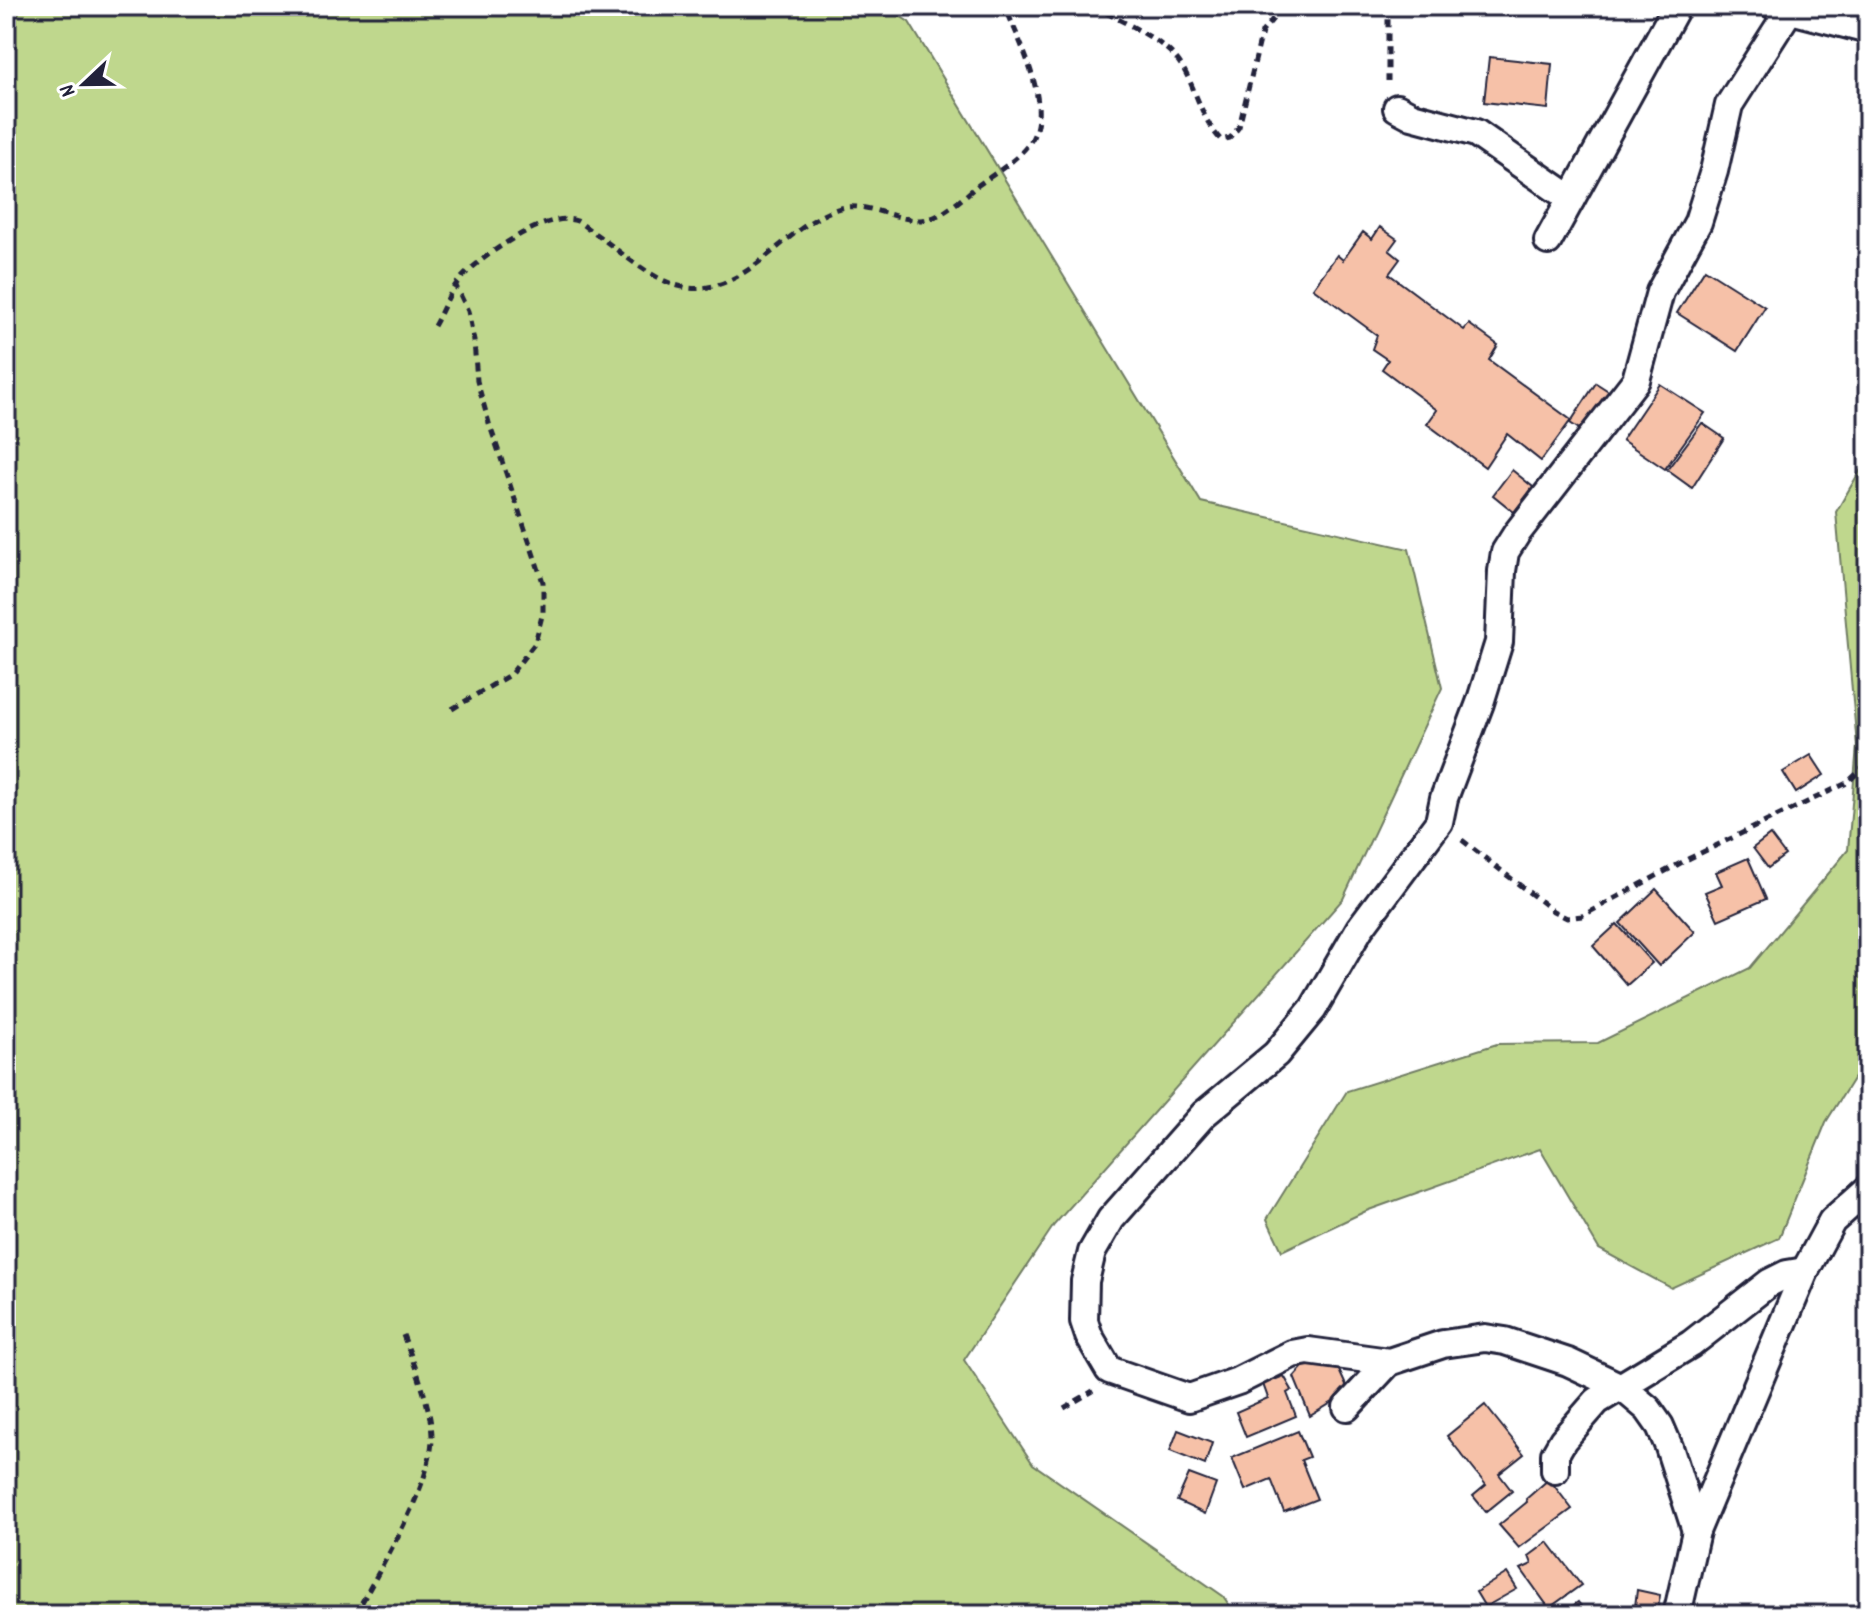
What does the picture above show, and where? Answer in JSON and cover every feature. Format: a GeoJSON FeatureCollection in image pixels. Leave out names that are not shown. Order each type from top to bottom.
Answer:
{"type":"FeatureCollection","features":[{"type":"Feature","properties":{"kind":"street"},"geometry":{"type":"LineString","coordinates":[[1548,241],[1677,6]]}},
{"type":"Feature","properties":{"kind":"street"},"geometry":{"type":"LineString","coordinates":[[1696,1531],[1660,1426],[1648,1409],[1623,1388],[1568,1362],[1505,1341],[1485,1338],[1443,1344],[1389,1362],[1308,1351],[1292,1354],[1238,1381],[1189,1398],[1109,1370],[1084,1321],[1085,1281],[1092,1252],[1111,1219],[1204,1114],[1276,1054],[1313,1009],[1360,928],[1439,822],[1444,798],[1499,642],[1505,552],[1636,380],[1660,292],[1698,222],[1714,171],[1729,105],[1785,7],[1868,30]]}},
{"type":"Feature","properties":{"kind":"street"},"geometry":{"type":"LineString","coordinates":[[1397,108],[1412,116],[1476,133],[1571,199]]}},
{"type":"Feature","properties":{"kind":"street"},"geometry":{"type":"LineString","coordinates":[[1677,1615],[1696,1531],[1805,1271],[1832,1221],[1868,1189]]}},
{"type":"Feature","properties":{"kind":"street"},"geometry":{"type":"LineString","coordinates":[[1555,1470],[1555,1454],[1597,1401],[1691,1344],[1769,1283],[1787,1274],[1805,1271]]}},
{"type":"Feature","properties":{"kind":"street"},"geometry":{"type":"LineString","coordinates":[[1347,1407],[1389,1362]]}},
{"type":"Feature","properties":{"kind":"path"},"geometry":{"type":"LineString","coordinates":[[434,326],[456,285],[472,268],[506,241],[550,222],[575,220],[665,282],[699,289],[726,283],[761,261],[812,221],[837,209],[852,206],[923,220],[941,213],[1019,155],[1036,127],[1039,116],[1037,91],[1005,6]]}},
{"type":"Feature","properties":{"kind":"path"},"geometry":{"type":"LineString","coordinates":[[1094,6],[1164,47],[1179,62],[1211,130],[1221,140],[1230,138],[1239,127],[1262,32],[1277,14],[1279,6]]}},
{"type":"Feature","properties":{"kind":"path"},"geometry":{"type":"LineString","coordinates":[[1384,6],[1388,15],[1389,94],[1397,108]]}},
{"type":"Feature","properties":{"kind":"path"},"geometry":{"type":"LineString","coordinates":[[452,709],[511,674],[535,643],[543,612],[543,582],[489,423],[477,381],[468,311],[456,285]]}},
{"type":"Feature","properties":{"kind":"path"},"geometry":{"type":"LineString","coordinates":[[1439,822],[1553,911],[1567,918],[1582,916],[1690,858],[1847,783],[1868,763]]}},
{"type":"Feature","properties":{"kind":"path"},"geometry":{"type":"LineString","coordinates":[[355,1615],[423,1485],[432,1436],[421,1385],[403,1335]]}},
{"type":"Feature","properties":{"kind":"green space"},"geometry":{"type":"Polygon","coordinates":[[[6,6],[884,6],[909,22],[1201,502],[1409,549],[1442,688],[1343,899],[1054,1225],[964,1360],[1033,1464],[1223,1596],[1236,1615],[6,1615],[6,6]]]}},
{"type":"Feature","properties":{"kind":"green space"},"geometry":{"type":"Polygon","coordinates":[[[1868,457],[1868,1055],[1826,1122],[1779,1238],[1671,1288],[1599,1249],[1540,1149],[1366,1211],[1282,1251],[1267,1219],[1347,1091],[1497,1044],[1598,1043],[1750,968],[1848,850],[1857,746],[1836,512],[1868,457]]]}},
{"type":"Feature","properties":{"kind":"building"},"geometry":{"type":"Polygon","coordinates":[[[1489,57],[1552,64],[1548,109],[1484,102],[1489,57]]]}},
{"type":"Feature","properties":{"kind":"building"},"geometry":{"type":"Polygon","coordinates":[[[1380,227],[1397,239],[1389,250],[1400,259],[1389,274],[1464,330],[1469,324],[1498,345],[1489,360],[1571,420],[1541,461],[1507,434],[1485,467],[1427,424],[1437,410],[1382,369],[1388,360],[1372,349],[1377,335],[1313,288],[1337,255],[1343,260],[1363,232],[1372,239],[1380,227]]]}},
{"type":"Feature","properties":{"kind":"building"},"geometry":{"type":"Polygon","coordinates":[[[1705,269],[1765,307],[1737,351],[1677,313],[1705,269]]]}},
{"type":"Feature","properties":{"kind":"building"},"geometry":{"type":"Polygon","coordinates":[[[1596,383],[1610,392],[1584,432],[1570,423],[1596,383]]]}},
{"type":"Feature","properties":{"kind":"building"},"geometry":{"type":"Polygon","coordinates":[[[1660,384],[1705,413],[1665,469],[1622,440],[1660,384]]]}},
{"type":"Feature","properties":{"kind":"building"},"geometry":{"type":"Polygon","coordinates":[[[1702,423],[1724,438],[1692,488],[1667,470],[1702,423]]]}},
{"type":"Feature","properties":{"kind":"building"},"geometry":{"type":"Polygon","coordinates":[[[1512,470],[1533,487],[1514,512],[1493,495],[1512,470]]]}},
{"type":"Feature","properties":{"kind":"building"},"geometry":{"type":"Polygon","coordinates":[[[1811,755],[1824,775],[1796,793],[1783,772],[1811,755]]]}},
{"type":"Feature","properties":{"kind":"building"},"geometry":{"type":"Polygon","coordinates":[[[1770,835],[1785,855],[1768,868],[1753,848],[1770,835]]]}},
{"type":"Feature","properties":{"kind":"building"},"geometry":{"type":"Polygon","coordinates":[[[1748,858],[1766,899],[1718,920],[1705,892],[1722,885],[1716,872],[1748,858]]]}},
{"type":"Feature","properties":{"kind":"building"},"geometry":{"type":"Polygon","coordinates":[[[1656,889],[1695,932],[1659,966],[1620,923],[1656,889]]]}},
{"type":"Feature","properties":{"kind":"building"},"geometry":{"type":"Polygon","coordinates":[[[1617,924],[1652,963],[1627,985],[1593,946],[1617,924]]]}},
{"type":"Feature","properties":{"kind":"building"},"geometry":{"type":"Polygon","coordinates":[[[1308,1361],[1337,1366],[1349,1392],[1310,1416],[1294,1377],[1308,1361]]]}},
{"type":"Feature","properties":{"kind":"building"},"geometry":{"type":"Polygon","coordinates":[[[1284,1376],[1292,1390],[1287,1393],[1296,1416],[1246,1437],[1236,1412],[1268,1398],[1263,1384],[1284,1376]]]}},
{"type":"Feature","properties":{"kind":"building"},"geometry":{"type":"Polygon","coordinates":[[[1485,1405],[1524,1454],[1499,1474],[1512,1491],[1486,1512],[1473,1496],[1486,1485],[1447,1436],[1485,1405]]]}},
{"type":"Feature","properties":{"kind":"building"},"geometry":{"type":"Polygon","coordinates":[[[1178,1430],[1212,1443],[1205,1465],[1170,1451],[1178,1430]]]}},
{"type":"Feature","properties":{"kind":"building"},"geometry":{"type":"Polygon","coordinates":[[[1298,1431],[1309,1457],[1301,1460],[1317,1499],[1284,1512],[1271,1479],[1245,1490],[1232,1458],[1298,1431]]]}},
{"type":"Feature","properties":{"kind":"building"},"geometry":{"type":"Polygon","coordinates":[[[1189,1474],[1216,1484],[1205,1514],[1177,1501],[1189,1474]]]}},
{"type":"Feature","properties":{"kind":"building"},"geometry":{"type":"Polygon","coordinates":[[[1549,1479],[1572,1509],[1519,1548],[1499,1525],[1549,1479]]]}},
{"type":"Feature","properties":{"kind":"building"},"geometry":{"type":"Polygon","coordinates":[[[1548,1542],[1581,1585],[1549,1608],[1521,1569],[1532,1564],[1529,1556],[1548,1542]]]}},
{"type":"Feature","properties":{"kind":"building"},"geometry":{"type":"Polygon","coordinates":[[[1507,1573],[1517,1589],[1485,1607],[1476,1592],[1507,1573]]]}},
{"type":"Feature","properties":{"kind":"building"},"geometry":{"type":"Polygon","coordinates":[[[1637,1590],[1660,1595],[1657,1615],[1634,1615],[1637,1590]]]}},
{"type":"Feature","properties":{"kind":"building"},"geometry":{"type":"Polygon","coordinates":[[[1578,1602],[1588,1615],[1561,1615],[1578,1602]]]}}]}
